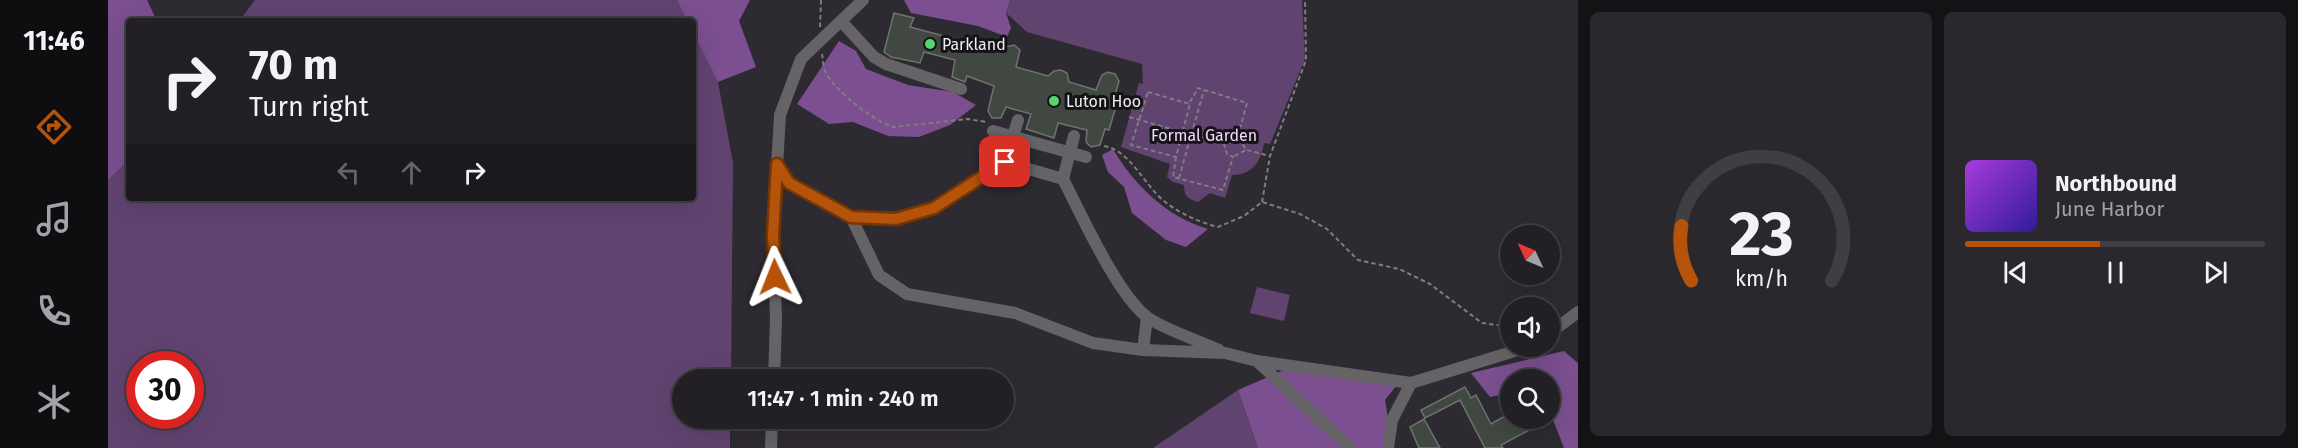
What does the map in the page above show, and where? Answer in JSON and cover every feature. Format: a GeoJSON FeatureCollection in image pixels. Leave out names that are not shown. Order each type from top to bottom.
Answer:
{"type":"FeatureCollection","features":[{"type":"Feature","properties":{"kind":"street"},"geometry":{"type":"LineString","coordinates":[[774,369],[776,318],[773,235],[780,115],[801,59],[863,0]]}},
{"type":"Feature","properties":{"kind":"street"},"geometry":{"type":"LineString","coordinates":[[841,21],[874,57],[886,64],[961,89]]}},
{"type":"Feature","properties":{"kind":"street"},"geometry":{"type":"LineString","coordinates":[[777,164],[789,183],[851,217],[896,219],[934,208],[1005,162],[1018,120]]}},
{"type":"Feature","properties":{"kind":"street"},"geometry":{"type":"LineString","coordinates":[[991,127],[1013,137],[1086,157]]}},
{"type":"Feature","properties":{"kind":"street"},"geometry":{"type":"LineString","coordinates":[[1074,136],[1063,179],[1107,262],[1131,300],[1147,317],[1225,353],[1257,361],[1411,383],[1500,356]]}},
{"type":"Feature","properties":{"kind":"street"},"geometry":{"type":"LineString","coordinates":[[1005,162],[1063,179]]}},
{"type":"Feature","properties":{"kind":"street"},"geometry":{"type":"LineString","coordinates":[[851,217],[879,275],[907,294],[1015,313],[1093,343],[1143,350],[1225,353]]}},
{"type":"Feature","properties":{"kind":"street"},"geometry":{"type":"LineString","coordinates":[[1560,326],[1578,312]]}},
{"type":"Feature","properties":{"kind":"street"},"geometry":{"type":"LineString","coordinates":[[1143,350],[1147,317]]}},
{"type":"Feature","properties":{"kind":"street"},"geometry":{"type":"LineString","coordinates":[[1257,361],[1350,448]]}},
{"type":"Feature","properties":{"kind":"street"},"geometry":{"type":"LineString","coordinates":[[1388,448],[1392,420],[1411,383]]}},
{"type":"Feature","properties":{"kind":"street"},"geometry":{"type":"LineString","coordinates":[[771,448],[772,429]]}},
{"type":"Feature","properties":{"kind":"path"},"geometry":{"type":"LineString","coordinates":[[821,0],[819,42],[826,73],[851,100],[884,124],[893,127],[969,119],[991,127]]}},
{"type":"Feature","properties":{"kind":"path"},"geometry":{"type":"LineString","coordinates":[[1114,144],[1163,200],[1180,212],[1204,223],[1218,227],[1228,224],[1262,202],[1270,156],[1306,60],[1305,0]]}},
{"type":"Feature","properties":{"kind":"path"},"geometry":{"type":"LineString","coordinates":[[1246,150],[1238,136],[1247,103],[1198,88],[1190,104],[1173,177],[1223,190],[1233,157],[1246,150],[1270,156]]}},
{"type":"Feature","properties":{"kind":"path"},"geometry":{"type":"LineString","coordinates":[[1179,178],[1204,90]]}},
{"type":"Feature","properties":{"kind":"path"},"geometry":{"type":"LineString","coordinates":[[1176,157],[1131,145],[1148,92],[1190,104]]}},
{"type":"Feature","properties":{"kind":"path"},"geometry":{"type":"LineString","coordinates":[[1129,117],[1224,144]]}},
{"type":"Feature","properties":{"kind":"path"},"geometry":{"type":"LineString","coordinates":[[1224,144],[1228,139],[1238,136]]}},
{"type":"Feature","properties":{"kind":"path"},"geometry":{"type":"LineString","coordinates":[[1224,144],[1227,154],[1233,157]]}},
{"type":"Feature","properties":{"kind":"path"},"geometry":{"type":"LineString","coordinates":[[1104,146],[1117,148]]}},
{"type":"Feature","properties":{"kind":"path"},"geometry":{"type":"LineString","coordinates":[[1262,202],[1300,214],[1318,224],[1358,260],[1399,269],[1430,285],[1482,323],[1500,326]]}},
{"type":"Feature","properties":{"kind":"green space"},"geometry":{"type":"Polygon","coordinates":[[[255,0],[677,0],[686,18],[241,18],[255,0]]]}},
{"type":"Feature","properties":{"kind":"green space","name":"Formal Garden"},"geometry":{"type":"Polygon","coordinates":[[[1010,0],[1302,0],[1305,59],[1270,144],[1264,143],[1258,161],[1245,173],[1232,175],[1225,198],[1210,193],[1198,202],[1187,196],[1184,185],[1173,182],[1167,177],[1170,164],[1121,147],[1139,83],[1143,84],[1142,64],[1027,32],[1006,13],[1010,0]]]}},
{"type":"Feature","properties":{"kind":"green space"},"geometry":{"type":"Polygon","coordinates":[[[696,38],[718,82],[733,163],[731,369],[672,369],[672,429],[730,429],[730,448],[108,448],[108,180],[126,163],[126,201],[696,201],[696,38]]]}},
{"type":"Feature","properties":{"kind":"green space"},"geometry":{"type":"Polygon","coordinates":[[[1257,287],[1290,295],[1284,321],[1250,313],[1257,287]]]}},
{"type":"Feature","properties":{"kind":"green space"},"geometry":{"type":"Polygon","coordinates":[[[1238,390],[1258,448],[1153,448],[1238,390]]]}},
{"type":"Feature","properties":{"kind":"shaded area"},"geometry":{"type":"Polygon","coordinates":[[[108,0],[147,0],[156,18],[126,18],[126,163],[108,180],[108,0]]]}},
{"type":"Feature","properties":{"kind":"shaded area"},"geometry":{"type":"Polygon","coordinates":[[[677,0],[750,0],[739,21],[756,67],[718,82],[696,38],[696,18],[686,18],[677,0]]]}},
{"type":"Feature","properties":{"kind":"shaded area"},"geometry":{"type":"Polygon","coordinates":[[[904,0],[1010,0],[1006,13],[1011,28],[1007,37],[978,26],[911,13],[904,0]]]}},
{"type":"Feature","properties":{"kind":"shaded area"},"geometry":{"type":"Polygon","coordinates":[[[839,41],[856,51],[866,69],[908,85],[953,92],[976,105],[950,125],[919,137],[888,136],[853,122],[829,124],[797,104],[839,41]]]}},
{"type":"Feature","properties":{"kind":"shaded area"},"geometry":{"type":"Polygon","coordinates":[[[1113,149],[1131,175],[1153,198],[1165,208],[1193,224],[1208,229],[1186,247],[1166,240],[1132,213],[1124,187],[1108,172],[1102,155],[1113,149]]]}},
{"type":"Feature","properties":{"kind":"shaded area"},"geometry":{"type":"Polygon","coordinates":[[[1564,351],[1578,363],[1578,448],[1564,448],[1557,429],[1560,429],[1560,369],[1500,369],[1500,395],[1490,397],[1471,373],[1539,357],[1560,357],[1560,352],[1564,351]]]}},
{"type":"Feature","properties":{"kind":"shaded area"},"geometry":{"type":"Polygon","coordinates":[[[1286,369],[1401,380],[1385,400],[1393,448],[1258,448],[1238,390],[1286,369]]]}},
{"type":"Feature","properties":{"kind":"building","name":"Luton Hoo"},"geometry":{"type":"Polygon","coordinates":[[[894,13],[914,18],[910,27],[1004,52],[1005,47],[1014,45],[1020,50],[1016,67],[1048,76],[1054,71],[1061,70],[1067,73],[1069,82],[1096,90],[1102,75],[1108,72],[1115,74],[1119,81],[1115,95],[1119,96],[1109,130],[1105,129],[1100,145],[1091,147],[1086,142],[1087,130],[1058,123],[1054,138],[1026,129],[1031,114],[1006,107],[1001,118],[992,118],[988,111],[994,86],[967,76],[965,82],[952,77],[955,60],[924,52],[920,63],[891,57],[884,52],[894,13]]]}},
{"type":"Feature","properties":{"kind":"building"},"geometry":{"type":"Polygon","coordinates":[[[1465,387],[1471,398],[1476,395],[1491,424],[1500,419],[1500,429],[1531,429],[1501,445],[1503,448],[1485,448],[1460,400],[1425,418],[1421,410],[1465,387]]]}},
{"type":"Feature","properties":{"kind":"building"},"geometry":{"type":"Polygon","coordinates":[[[1424,419],[1440,448],[1419,448],[1410,427],[1424,419]]]}},
{"type":"Feature","properties":{"kind":"place","name":"Parkland"},"geometry":{"type":"Point","coordinates":[930,44]}},
{"type":"Feature","properties":{"kind":"place","name":"Luton Hoo"},"geometry":{"type":"Point","coordinates":[1054,101]}},
{"type":"Feature","properties":{"kind":"route"},"geometry":{"type":"LineString","coordinates":[[775,277],[773,235],[777,164],[789,183],[851,217],[896,219],[934,208],[1005,162]]}}]}
